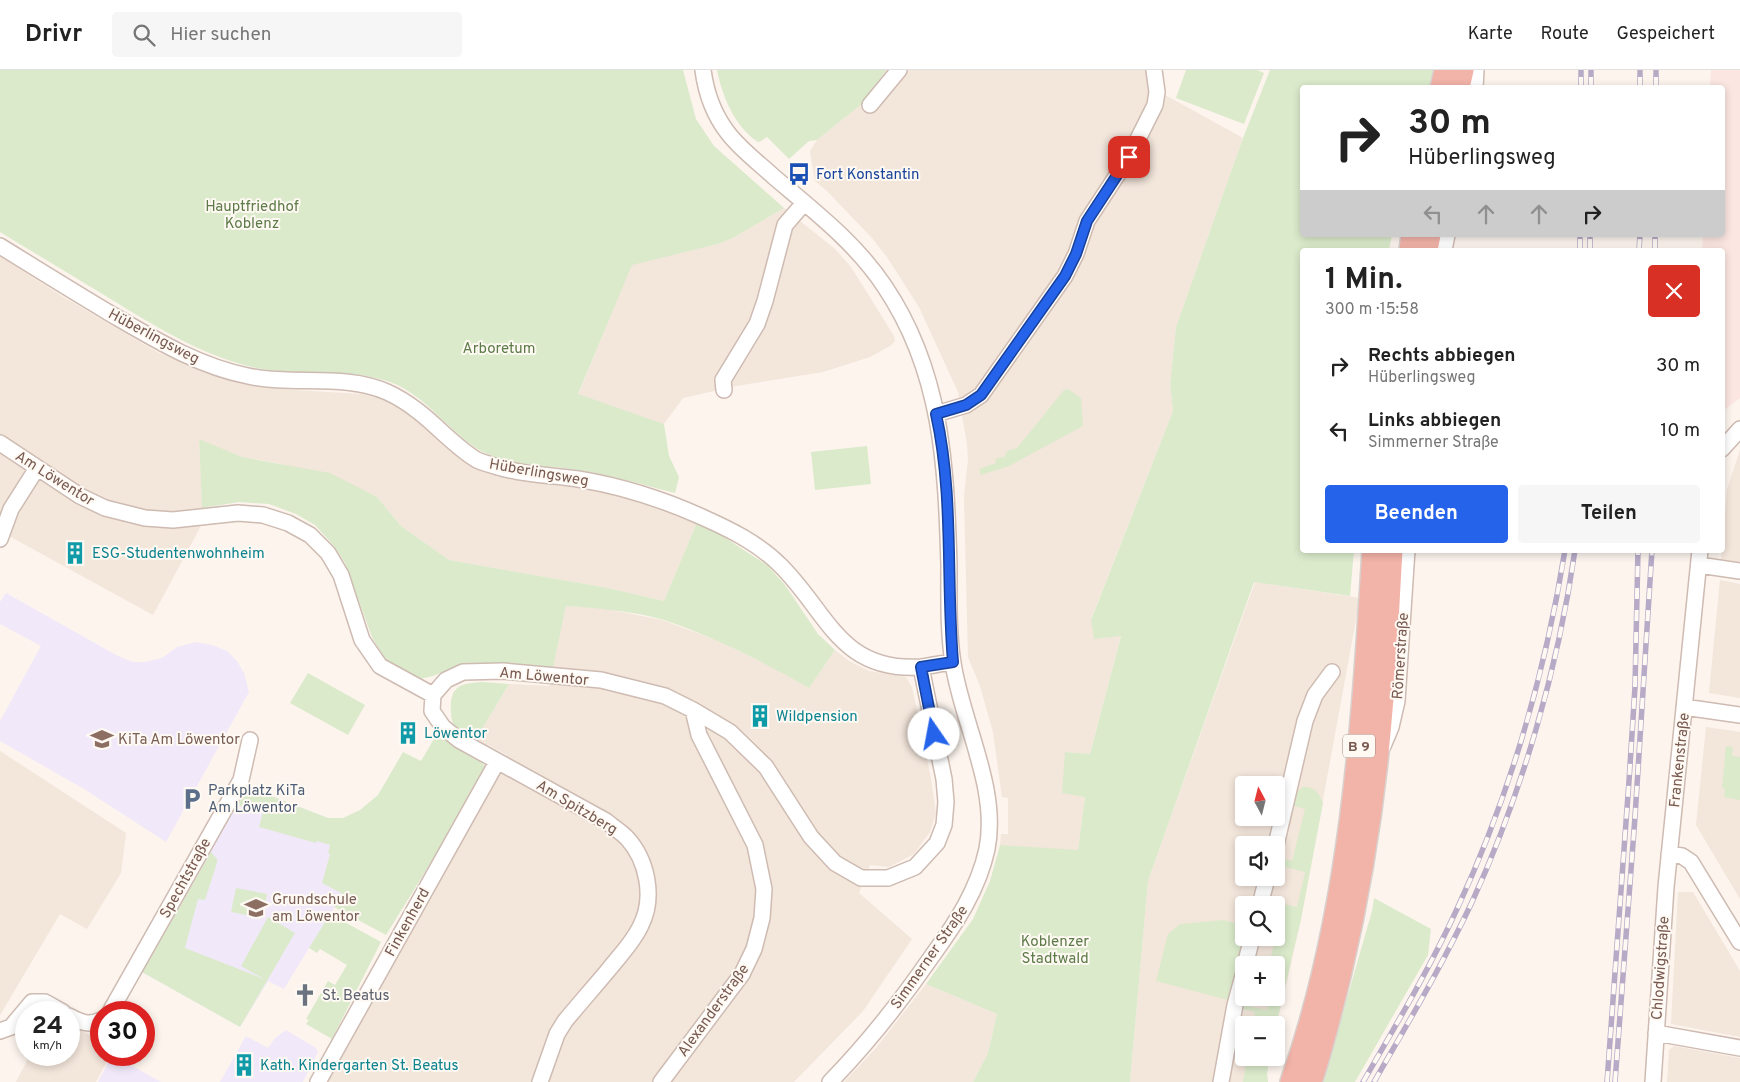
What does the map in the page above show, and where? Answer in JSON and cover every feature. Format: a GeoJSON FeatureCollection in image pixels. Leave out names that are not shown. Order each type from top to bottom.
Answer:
{"type":"FeatureCollection","features":[{"type":"Feature","properties":{"kind":"highway"},"geometry":{"type":"LineString","coordinates":[[1442,85],[1445,70]]}},
{"type":"Feature","properties":{"kind":"highway"},"geometry":{"type":"LineString","coordinates":[[1460,85],[1463,70]]}},
{"type":"Feature","properties":{"kind":"highway","name":"B 9"},"geometry":{"type":"LineString","coordinates":[[1291,1082],[1313,1010],[1330,939],[1348,845],[1357,768],[1373,553]]}},
{"type":"Feature","properties":{"kind":"highway","name":"B 9"},"geometry":{"type":"LineString","coordinates":[[1311,1082],[1331,1013],[1348,942],[1366,846],[1383,698],[1392,553]]}},
{"type":"Feature","properties":{"kind":"street","name":"Simmerner Straße"},"geometry":{"type":"LineString","coordinates":[[702,70],[705,87],[714,110],[729,134],[752,158],[839,233],[863,258],[885,287],[913,339],[930,386],[942,441],[947,501],[950,633],[953,662],[959,692],[986,789],[989,819],[987,847],[979,879],[962,914],[903,998],[860,1051],[830,1082]]}},
{"type":"Feature","properties":{"kind":"street"},"geometry":{"type":"LineString","coordinates":[[870,105],[899,70]]}},
{"type":"Feature","properties":{"kind":"street"},"geometry":{"type":"LineString","coordinates":[[936,414],[966,405],[981,395],[1065,276],[1076,254],[1087,221],[1129,157],[1149,120],[1155,105],[1157,92],[1154,70]]}},
{"type":"Feature","properties":{"kind":"street"},"geometry":{"type":"LineString","coordinates":[[1475,85],[1476,70]]}},
{"type":"Feature","properties":{"kind":"street"},"geometry":{"type":"LineString","coordinates":[[724,390],[722,380],[757,324],[785,225],[804,203]]}},
{"type":"Feature","properties":{"kind":"street","name":"Hüberlingsweg"},"geometry":{"type":"LineString","coordinates":[[0,246],[151,338],[205,364],[247,376],[275,381],[327,381],[371,386],[386,391],[410,405],[460,448],[478,460],[502,468],[624,488],[673,504],[724,527],[759,548],[778,563],[800,586],[830,627],[855,652],[871,661],[903,666],[921,667],[953,662]]}},
{"type":"Feature","properties":{"kind":"street"},"geometry":{"type":"LineString","coordinates":[[1725,446],[1740,429]]}},
{"type":"Feature","properties":{"kind":"street","name":"Am Löwentor"},"geometry":{"type":"LineString","coordinates":[[0,444],[80,496],[105,508],[146,518],[173,520],[238,514],[262,515],[288,523],[310,536],[328,553],[341,576],[362,640],[380,666],[433,695],[446,680],[463,672],[503,671],[601,680],[665,696],[693,710],[730,732],[766,767],[811,837],[835,862],[861,878],[888,878],[915,867],[937,844],[944,825],[946,802],[944,779],[921,667]]}},
{"type":"Feature","properties":{"kind":"street"},"geometry":{"type":"LineString","coordinates":[[0,539],[11,508],[37,468]]}},
{"type":"Feature","properties":{"kind":"street","name":"Römerstraße"},"geometry":{"type":"LineString","coordinates":[[1377,759],[1391,727],[1397,701],[1408,553]]}},
{"type":"Feature","properties":{"kind":"street"},"geometry":{"type":"LineString","coordinates":[[1700,558],[1740,571]]}},
{"type":"Feature","properties":{"kind":"street","name":"Frankenstraße"},"geometry":{"type":"LineString","coordinates":[[1670,854],[1700,558]]}},
{"type":"Feature","properties":{"kind":"street"},"geometry":{"type":"LineString","coordinates":[[1278,836],[1306,721],[1315,695],[1332,672]]}},
{"type":"Feature","properties":{"kind":"street","name":"Am Spitzberg"},"geometry":{"type":"LineString","coordinates":[[433,695],[432,712],[442,727],[459,740],[497,762],[606,821],[626,838],[639,854],[645,870],[648,887],[647,905],[642,923],[632,941],[565,1021],[558,1034],[540,1082]]}},
{"type":"Feature","properties":{"kind":"street"},"geometry":{"type":"LineString","coordinates":[[1684,707],[1740,715]]}},
{"type":"Feature","properties":{"kind":"street","name":"Alexanderstraße"},"geometry":{"type":"LineString","coordinates":[[660,1082],[742,974],[754,949],[762,918],[764,889],[755,845],[699,734],[693,710]]}},
{"type":"Feature","properties":{"kind":"street","name":"Spechtstraße"},"geometry":{"type":"LineString","coordinates":[[116,1001],[241,780],[250,740]]}},
{"type":"Feature","properties":{"kind":"street","name":"Finkenherd"},"geometry":{"type":"LineString","coordinates":[[318,1082],[497,762]]}},
{"type":"Feature","properties":{"kind":"street"},"geometry":{"type":"LineString","coordinates":[[1670,854],[1682,856],[1690,862],[1740,942]]}},
{"type":"Feature","properties":{"kind":"street","name":"Chlodwigstraße"},"geometry":{"type":"LineString","coordinates":[[1653,1082],[1670,854]]}},
{"type":"Feature","properties":{"kind":"street"},"geometry":{"type":"LineString","coordinates":[[1221,1082],[1235,1005]]}},
{"type":"Feature","properties":{"kind":"street"},"geometry":{"type":"LineString","coordinates":[[0,1031],[11,1027],[15,1023]]}},
{"type":"Feature","properties":{"kind":"street"},"geometry":{"type":"LineString","coordinates":[[1656,1033],[1740,1048]]}},
{"type":"Feature","properties":{"kind":"shaded area"},"geometry":{"type":"Polygon","coordinates":[[[886,70],[1161,70],[1165,95],[1243,138],[1176,327],[1170,384],[1173,411],[1091,619],[1121,635],[1090,754],[1065,752],[1085,796],[1078,851],[1000,845],[1001,834],[1008,834],[1008,798],[1002,797],[993,732],[980,686],[968,657],[964,496],[968,460],[958,392],[919,307],[887,257],[872,238],[815,181],[810,151],[817,140],[863,103],[886,70]]]}},
{"type":"Feature","properties":{"kind":"shaded area"},"geometry":{"type":"Polygon","coordinates":[[[1711,70],[1740,70],[1740,398],[1725,409],[1725,248],[1702,248],[1703,237],[1725,237],[1725,85],[1710,85],[1711,70]]]}},
{"type":"Feature","properties":{"kind":"shaded area"},"geometry":{"type":"Polygon","coordinates":[[[784,208],[835,249],[851,267],[894,336],[895,341],[890,346],[870,357],[823,372],[736,386],[683,398],[664,424],[578,395],[632,264],[718,244],[733,238],[784,208]]]}},
{"type":"Feature","properties":{"kind":"shaded area"},"geometry":{"type":"Polygon","coordinates":[[[0,256],[60,295],[157,352],[203,371],[245,384],[278,389],[361,394],[388,400],[420,423],[475,468],[510,479],[627,495],[698,520],[664,601],[608,588],[449,560],[401,526],[377,497],[282,464],[242,457],[199,440],[203,522],[153,615],[0,531],[0,256]]]}},
{"type":"Feature","properties":{"kind":"shaded area"},"geometry":{"type":"Polygon","coordinates":[[[1740,450],[1740,563],[1721,559],[1722,553],[1725,553],[1727,489],[1740,450]]]}},
{"type":"Feature","properties":{"kind":"shaded area"},"geometry":{"type":"Polygon","coordinates":[[[1720,580],[1740,584],[1740,698],[1709,693],[1720,580]]]}},
{"type":"Feature","properties":{"kind":"shaded area"},"geometry":{"type":"Polygon","coordinates":[[[1255,582],[1360,598],[1301,919],[1285,990],[1285,956],[1235,956],[1235,1006],[1281,1006],[1278,1016],[1235,1016],[1235,1066],[1268,1066],[1268,1082],[1130,1082],[1148,881],[1255,582]]]}},
{"type":"Feature","properties":{"kind":"shaded area"},"geometry":{"type":"Polygon","coordinates":[[[6,593],[118,656],[133,662],[144,662],[162,658],[177,647],[196,642],[212,645],[227,651],[237,661],[244,673],[249,692],[166,842],[84,789],[0,741],[0,721],[41,646],[0,624],[0,602],[6,593]]]}},
{"type":"Feature","properties":{"kind":"shaded area"},"geometry":{"type":"Polygon","coordinates":[[[566,606],[602,608],[662,620],[716,640],[776,669],[809,688],[835,650],[849,661],[869,671],[906,677],[912,687],[936,813],[930,832],[914,854],[889,867],[870,865],[859,893],[912,939],[863,1011],[794,1082],[326,1082],[507,755],[476,739],[509,684],[549,686],[566,606]]]}},
{"type":"Feature","properties":{"kind":"shaded area"},"geometry":{"type":"Polygon","coordinates":[[[1706,727],[1740,732],[1740,899],[1696,825],[1706,727]]]}},
{"type":"Feature","properties":{"kind":"shaded area"},"geometry":{"type":"Polygon","coordinates":[[[0,751],[126,833],[121,873],[87,929],[60,914],[0,1015],[0,751]]]}},
{"type":"Feature","properties":{"kind":"shaded area","name":"Grundschule am Löwentor"},"geometry":{"type":"Polygon","coordinates":[[[251,788],[328,818],[343,894],[284,989],[268,981],[240,1027],[142,972],[211,852],[224,823],[243,792],[251,788]]]}},
{"type":"Feature","properties":{"kind":"shaded area"},"geometry":{"type":"Polygon","coordinates":[[[1678,892],[1693,892],[1740,971],[1740,1037],[1671,1024],[1678,892]]]}},
{"type":"Feature","properties":{"kind":"shaded area"},"geometry":{"type":"Polygon","coordinates":[[[926,984],[997,1014],[988,1053],[973,1082],[844,1082],[876,1048],[926,984]]]}},
{"type":"Feature","properties":{"kind":"shaded area"},"geometry":{"type":"Polygon","coordinates":[[[80,1030],[90,1035],[90,1066],[104,1066],[96,1082],[16,1082],[24,1066],[80,1066],[80,1030]]]}},
{"type":"Feature","properties":{"kind":"shaded area"},"geometry":{"type":"Polygon","coordinates":[[[286,1030],[316,1048],[318,1052],[303,1082],[220,1082],[246,1036],[268,1048],[275,1038],[286,1030]]]}},
{"type":"Feature","properties":{"kind":"shaded area"},"geometry":{"type":"Polygon","coordinates":[[[1674,1046],[1740,1058],[1740,1082],[1667,1082],[1669,1050],[1674,1046]]]}},
{"type":"Feature","properties":{"kind":"shaded area"},"geometry":{"type":"Polygon","coordinates":[[[106,1066],[133,1066],[161,1082],[98,1082],[106,1066]]]}},
{"type":"Feature","properties":{"kind":"green space","name":"Hauptfriedhof Koblenz"},"geometry":{"type":"Polygon","coordinates":[[[0,70],[683,70],[696,119],[714,146],[784,208],[733,238],[718,244],[632,265],[578,394],[664,424],[669,456],[679,477],[675,493],[595,473],[519,463],[495,457],[471,444],[427,405],[403,388],[390,382],[355,374],[265,369],[248,366],[211,354],[159,328],[0,232],[0,70]]]}},
{"type":"Feature","properties":{"kind":"green space"},"geometry":{"type":"Polygon","coordinates":[[[717,70],[886,70],[863,103],[817,140],[809,141],[789,159],[767,137],[758,142],[743,128],[726,100],[717,70]]]}},
{"type":"Feature","properties":{"kind":"green space"},"geometry":{"type":"Polygon","coordinates":[[[1186,70],[1257,70],[1264,73],[1244,124],[1176,98],[1186,70]]]}},
{"type":"Feature","properties":{"kind":"green space","name":"Koblenzer Stadtwald"},"geometry":{"type":"Polygon","coordinates":[[[1270,70],[1433,70],[1430,85],[1300,85],[1300,237],[1392,237],[1389,248],[1300,248],[1300,553],[1354,553],[1350,596],[1254,582],[1148,881],[1130,1082],[973,1082],[988,1053],[997,1014],[926,984],[973,919],[990,881],[1000,845],[1078,850],[1085,797],[1062,793],[1065,752],[1090,754],[1121,636],[1094,639],[1091,620],[1173,411],[1170,384],[1176,327],[1243,138],[1270,70]]]}},
{"type":"Feature","properties":{"kind":"green space"},"geometry":{"type":"Polygon","coordinates":[[[1068,389],[1081,398],[1083,426],[1009,466],[981,475],[979,469],[996,463],[995,459],[1004,458],[1007,451],[1017,448],[1064,390],[1068,389]]]}},
{"type":"Feature","properties":{"kind":"green space"},"geometry":{"type":"Polygon","coordinates":[[[199,439],[242,457],[330,473],[377,497],[401,526],[449,560],[608,588],[664,601],[698,520],[768,566],[785,585],[818,634],[835,650],[809,688],[702,634],[664,620],[628,612],[566,606],[553,668],[506,663],[473,665],[447,670],[420,679],[399,670],[382,655],[372,637],[345,563],[334,546],[315,525],[296,514],[269,504],[239,502],[202,508],[199,439]]]}},
{"type":"Feature","properties":{"kind":"green space"},"geometry":{"type":"Polygon","coordinates":[[[867,446],[871,484],[815,490],[811,452],[867,446]]]}},
{"type":"Feature","properties":{"kind":"green space"},"geometry":{"type":"Polygon","coordinates":[[[308,673],[365,705],[348,735],[290,703],[308,673]]]}},
{"type":"Feature","properties":{"kind":"green space"},"geometry":{"type":"Polygon","coordinates":[[[482,682],[509,684],[476,739],[455,727],[451,718],[451,704],[452,697],[457,688],[462,685],[482,682]]]}},
{"type":"Feature","properties":{"kind":"green space"},"geometry":{"type":"Polygon","coordinates":[[[437,734],[480,761],[485,766],[485,775],[386,935],[334,907],[343,894],[322,883],[330,854],[328,853],[330,845],[317,841],[316,843],[259,827],[263,812],[236,805],[243,792],[251,788],[328,818],[343,818],[360,810],[378,795],[403,752],[421,761],[437,734]]]}},
{"type":"Feature","properties":{"kind":"green space"},"geometry":{"type":"Polygon","coordinates":[[[1726,746],[1733,747],[1732,756],[1740,757],[1740,800],[1724,797],[1725,789],[1722,788],[1726,746]]]}},
{"type":"Feature","properties":{"kind":"green space"},"geometry":{"type":"Polygon","coordinates":[[[1303,787],[1316,790],[1323,803],[1301,919],[1285,987],[1285,956],[1271,956],[1273,946],[1285,946],[1285,904],[1297,907],[1305,872],[1285,867],[1285,859],[1292,861],[1305,809],[1291,805],[1297,791],[1303,787]]]}},
{"type":"Feature","properties":{"kind":"green space"},"geometry":{"type":"Polygon","coordinates":[[[211,852],[217,859],[217,863],[205,900],[198,899],[185,948],[264,979],[241,966],[268,917],[295,933],[240,1027],[142,972],[211,852]]]}},
{"type":"Feature","properties":{"kind":"green space"},"geometry":{"type":"Polygon","coordinates":[[[236,888],[267,894],[263,918],[231,912],[236,888]]]}},
{"type":"Feature","properties":{"kind":"green space"},"geometry":{"type":"Polygon","coordinates":[[[1374,898],[1431,929],[1428,955],[1355,1082],[1323,1082],[1372,911],[1374,898]]]}},
{"type":"Feature","properties":{"kind":"green space"},"geometry":{"type":"Polygon","coordinates":[[[330,914],[381,942],[332,1039],[306,1024],[309,1020],[306,1019],[328,981],[335,985],[347,965],[320,949],[317,953],[309,948],[330,914]]]}},
{"type":"Feature","properties":{"kind":"green space"},"geometry":{"type":"Polygon","coordinates":[[[1224,920],[1235,923],[1235,946],[1242,946],[1239,956],[1235,956],[1235,972],[1228,1000],[1156,981],[1168,934],[1180,924],[1224,920]]]}},
{"type":"Feature","properties":{"kind":"green space"},"geometry":{"type":"Polygon","coordinates":[[[1243,1006],[1248,1006],[1267,1010],[1268,1006],[1280,1006],[1278,1016],[1254,1016],[1255,1012],[1242,1009],[1243,1006]]]}},
{"type":"Feature","properties":{"kind":"green space"},"geometry":{"type":"Polygon","coordinates":[[[1246,1066],[1268,1066],[1268,1082],[1243,1082],[1246,1066]]]}},
{"type":"Feature","properties":{"kind":"railway"},"geometry":{"type":"LineString","coordinates":[[1581,70],[1581,85]]}},
{"type":"Feature","properties":{"kind":"railway"},"geometry":{"type":"LineString","coordinates":[[1591,70],[1591,85]]}},
{"type":"Feature","properties":{"kind":"railway"},"geometry":{"type":"LineString","coordinates":[[1640,70],[1640,85]]}},
{"type":"Feature","properties":{"kind":"railway"},"geometry":{"type":"LineString","coordinates":[[1656,70],[1656,85]]}},
{"type":"Feature","properties":{"kind":"railway"},"geometry":{"type":"LineString","coordinates":[[1580,237],[1580,248]]}},
{"type":"Feature","properties":{"kind":"railway"},"geometry":{"type":"LineString","coordinates":[[1590,237],[1590,248]]}},
{"type":"Feature","properties":{"kind":"railway"},"geometry":{"type":"LineString","coordinates":[[1639,248],[1640,237]]}},
{"type":"Feature","properties":{"kind":"railway"},"geometry":{"type":"LineString","coordinates":[[1655,237],[1655,248]]}},
{"type":"Feature","properties":{"kind":"railway"},"geometry":{"type":"LineString","coordinates":[[1363,1082],[1436,953],[1476,866],[1493,822],[1509,778],[1536,688],[1557,596],[1564,553]]}},
{"type":"Feature","properties":{"kind":"railway"},"geometry":{"type":"LineString","coordinates":[[1374,1082],[1461,925],[1507,818],[1536,730],[1548,685],[1559,640],[1575,553]]}},
{"type":"Feature","properties":{"kind":"railway"},"geometry":{"type":"LineString","coordinates":[[1607,1082],[1635,687],[1638,553]]}},
{"type":"Feature","properties":{"kind":"railway"},"geometry":{"type":"LineString","coordinates":[[1615,1082],[1635,817],[1652,553]]}},
{"type":"Feature","properties":{"kind":"place","name":"Fort Konstantin"},"geometry":{"type":"Point","coordinates":[799,174]}},
{"type":"Feature","properties":{"kind":"place","name":"ESG-Studentenwohnheim"},"geometry":{"type":"Point","coordinates":[75,553]}},
{"type":"Feature","properties":{"kind":"place","name":"Wildpension"},"geometry":{"type":"Point","coordinates":[760,716]}},
{"type":"Feature","properties":{"kind":"place","name":"Löwentor"},"geometry":{"type":"Point","coordinates":[408,733]}},
{"type":"Feature","properties":{"kind":"place","name":"KiTa Am Löwentor"},"geometry":{"type":"Point","coordinates":[102,739]}},
{"type":"Feature","properties":{"kind":"place","name":"Parkplatz KiTa Am Löwentor"},"geometry":{"type":"Point","coordinates":[192,799]}},
{"type":"Feature","properties":{"kind":"place","name":"Grundschule am Löwentor"},"geometry":{"type":"Point","coordinates":[256,908]}},
{"type":"Feature","properties":{"kind":"place","name":"St. Beatus"},"geometry":{"type":"Point","coordinates":[305,995]}},
{"type":"Feature","properties":{"kind":"place","name":"Kath. Kindergarten St. Beatus"},"geometry":{"type":"Point","coordinates":[244,1065]}},
{"type":"Feature","properties":{"kind":"route"},"geometry":{"type":"LineString","coordinates":[[934,734],[921,667],[953,662],[950,633],[947,501],[942,441],[936,414],[966,405],[981,395],[1065,276],[1076,254],[1087,221],[1109,191],[1129,157]]}},
{"type":"Feature","properties":{"kind":"park label","name":"Arboretum"},"geometry":{"type":"Point","coordinates":[499,348]}}]}
